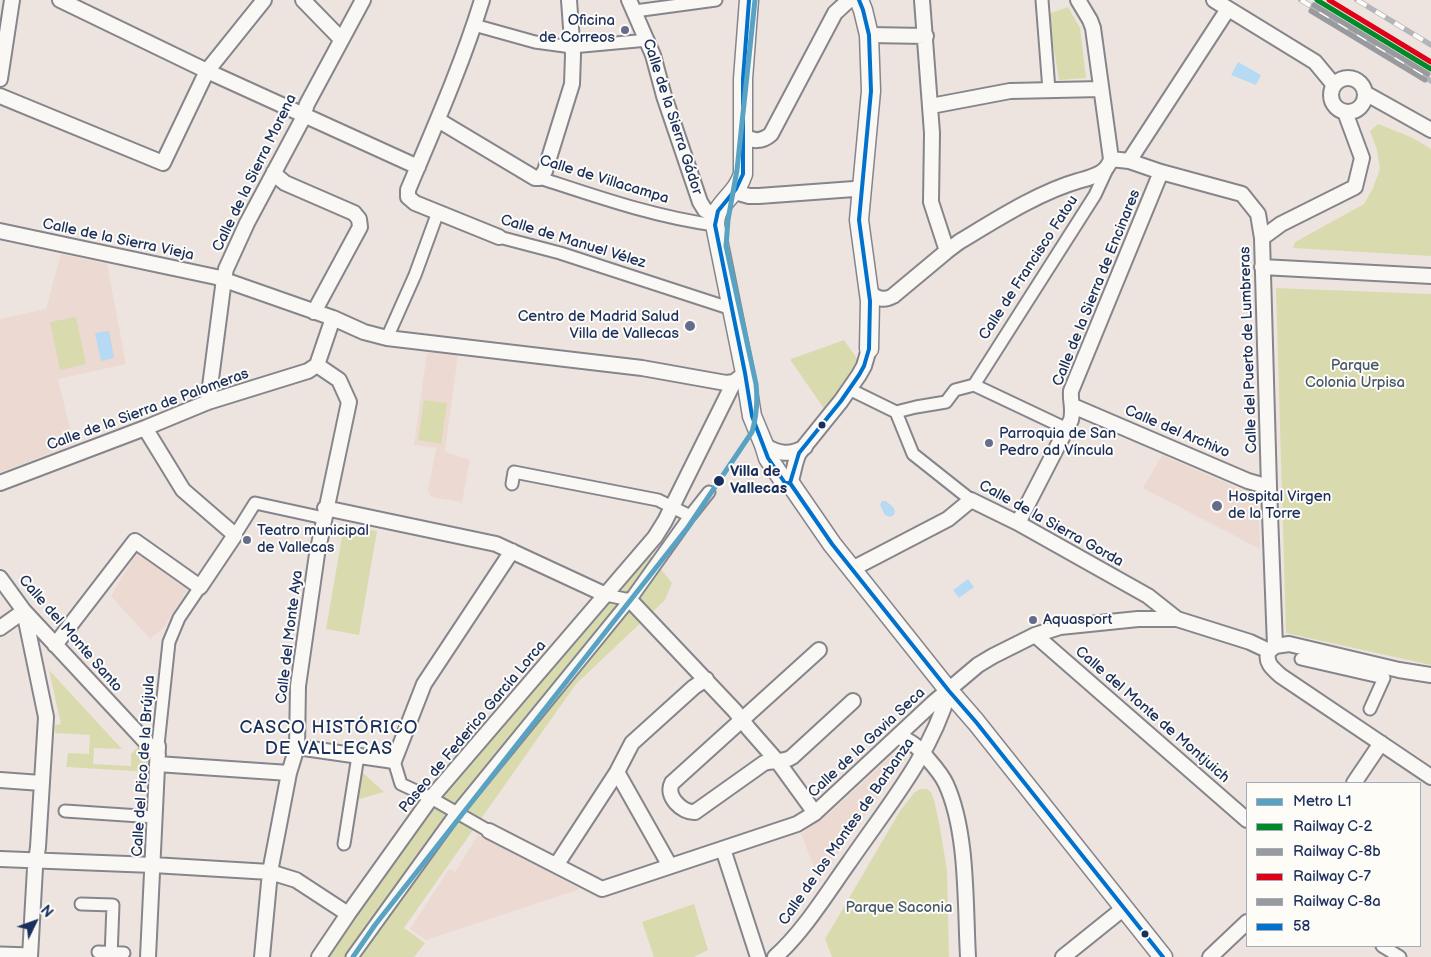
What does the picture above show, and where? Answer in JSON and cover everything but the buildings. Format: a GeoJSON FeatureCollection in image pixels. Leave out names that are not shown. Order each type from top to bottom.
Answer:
{"type":"FeatureCollection","features":[{"type":"Feature","properties":{"kind":"street"},"geometry":{"type":"LineString","coordinates":[[0,79],[12,0]]}},
{"type":"Feature","properties":{"kind":"street"},"geometry":{"type":"LineString","coordinates":[[60,0],[207,71],[418,168],[438,120],[482,0]]}},
{"type":"Feature","properties":{"kind":"street"},"geometry":{"type":"LineString","coordinates":[[0,96],[163,163],[207,71],[264,0]]}},
{"type":"Feature","properties":{"kind":"street"},"geometry":{"type":"LineString","coordinates":[[303,0],[341,39]]}},
{"type":"Feature","properties":{"kind":"street","name":"Calle de la Sierra Morena"},"geometry":{"type":"LineString","coordinates":[[208,402],[226,269],[247,223],[302,122],[307,104],[362,0]]}},
{"type":"Feature","properties":{"kind":"street"},"geometry":{"type":"LineString","coordinates":[[540,178],[545,171],[572,84],[574,55],[569,0]]}},
{"type":"Feature","properties":{"kind":"street"},"geometry":{"type":"LineString","coordinates":[[632,6],[716,0]]}},
{"type":"Feature","properties":{"kind":"street"},"geometry":{"type":"LineString","coordinates":[[749,0],[743,79],[743,174],[735,192],[719,209],[715,220],[732,309],[740,378],[768,458],[785,483],[790,483],[852,569],[1163,957]]}},
{"type":"Feature","properties":{"kind":"street"},"geometry":{"type":"LineString","coordinates":[[744,135],[759,141],[771,134],[835,13],[849,0]]}},
{"type":"Feature","properties":{"kind":"street"},"geometry":{"type":"LineString","coordinates":[[790,483],[795,461],[849,389],[864,366],[869,349],[870,293],[858,220],[871,101],[869,35],[863,10],[858,0]]}},
{"type":"Feature","properties":{"kind":"street"},"geometry":{"type":"LineString","coordinates":[[922,0],[931,106],[931,202],[947,251]]}},
{"type":"Feature","properties":{"kind":"street"},"geometry":{"type":"LineString","coordinates":[[1042,0],[1049,90]]}},
{"type":"Feature","properties":{"kind":"street"},"geometry":{"type":"LineString","coordinates":[[870,293],[881,300],[888,299],[947,251],[980,230],[1042,196],[1073,182],[1096,176],[1110,162],[1093,28],[1078,0]]}},
{"type":"Feature","properties":{"kind":"street"},"geometry":{"type":"LineString","coordinates":[[1214,0],[1315,62],[1334,85]]}},
{"type":"Feature","properties":{"kind":"street","name":"Calle de la Sierra Gádor"},"geometry":{"type":"LineString","coordinates":[[632,6],[648,40],[664,96],[700,202],[715,220]]}},
{"type":"Feature","properties":{"kind":"street"},"geometry":{"type":"LineString","coordinates":[[1129,161],[1228,9]]}},
{"type":"Feature","properties":{"kind":"street"},"geometry":{"type":"LineString","coordinates":[[474,25],[535,42],[572,47],[648,40]]}},
{"type":"Feature","properties":{"kind":"street"},"geometry":{"type":"LineString","coordinates":[[869,35],[926,36]]}},
{"type":"Feature","properties":{"kind":"street"},"geometry":{"type":"LineString","coordinates":[[1262,238],[1281,224],[1355,187],[1362,158],[1345,112],[1335,106],[1331,96],[1334,85],[1338,81],[1344,78],[1355,79],[1364,87],[1365,98],[1356,110],[1345,112]]}},
{"type":"Feature","properties":{"kind":"street"},"geometry":{"type":"LineString","coordinates":[[931,106],[1010,91],[1101,89]]}},
{"type":"Feature","properties":{"kind":"street"},"geometry":{"type":"LineString","coordinates":[[1365,92],[1431,130]]}},
{"type":"Feature","properties":{"kind":"street","name":"Calle de Villacampa"},"geometry":{"type":"LineString","coordinates":[[438,120],[535,178],[653,214],[693,222],[715,220]]}},
{"type":"Feature","properties":{"kind":"street","name":"Calle del Puerto de Lumbreras"},"geometry":{"type":"LineString","coordinates":[[1110,162],[1129,161],[1161,172],[1242,194],[1258,214],[1262,238],[1272,648]]}},
{"type":"Feature","properties":{"kind":"street","name":"Calle de Francisco Fatou"},"geometry":{"type":"LineString","coordinates":[[974,385],[1095,195],[1110,162]]}},
{"type":"Feature","properties":{"kind":"street","name":"Calle de Manuel Vélez"},"geometry":{"type":"LineString","coordinates":[[418,168],[408,190],[408,197],[415,203],[499,236],[560,253],[732,309]]}},
{"type":"Feature","properties":{"kind":"street"},"geometry":{"type":"LineString","coordinates":[[274,172],[286,183],[354,214],[359,219],[360,227],[314,312]]}},
{"type":"Feature","properties":{"kind":"street","name":"Calle de la Sierra de Encinares"},"geometry":{"type":"LineString","coordinates":[[1018,523],[1067,429],[1073,413],[1070,398],[1071,391],[1161,172]]}},
{"type":"Feature","properties":{"kind":"street"},"geometry":{"type":"LineString","coordinates":[[735,192],[749,196],[759,196],[854,189],[857,190],[860,196]]}},
{"type":"Feature","properties":{"kind":"street"},"geometry":{"type":"LineString","coordinates":[[387,338],[415,275],[438,212]]}},
{"type":"Feature","properties":{"kind":"street","name":"Calle de la Sierra Vieja"},"geometry":{"type":"LineString","coordinates":[[0,231],[224,279],[333,318],[364,332],[387,338],[642,368],[726,383],[740,378]]}},
{"type":"Feature","properties":{"kind":"street"},"geometry":{"type":"LineString","coordinates":[[1262,267],[1431,276]]}},
{"type":"Feature","properties":{"kind":"street"},"geometry":{"type":"LineString","coordinates":[[312,368],[333,318]]}},
{"type":"Feature","properties":{"kind":"street","name":"Calle de la Sierra de Palomeras"},"geometry":{"type":"LineString","coordinates":[[0,483],[208,402],[312,368]]}},
{"type":"Feature","properties":{"kind":"street","name":"Calle del Monte Aya"},"geometry":{"type":"LineString","coordinates":[[262,957],[270,872],[297,747],[298,686],[316,562],[349,402],[338,380],[312,368]]}},
{"type":"Feature","properties":{"kind":"street","name":"Paseo de Federico García Lorca"},"geometry":{"type":"LineString","coordinates":[[319,957],[432,798],[655,536],[665,521],[727,398],[740,378]]}},
{"type":"Feature","properties":{"kind":"street"},"geometry":{"type":"LineString","coordinates":[[849,389],[896,412],[946,402],[955,390],[974,385],[1067,429]]}},
{"type":"Feature","properties":{"kind":"street","name":"Calle del Archivo"},"geometry":{"type":"LineString","coordinates":[[1073,406],[1248,481],[1269,487]]}},
{"type":"Feature","properties":{"kind":"street","name":"Calle de la Sierra Gorda"},"geometry":{"type":"LineString","coordinates":[[896,412],[913,454],[971,500],[1018,523],[1148,596],[1177,619],[1272,648],[1289,644],[1399,670],[1431,674]]}},
{"type":"Feature","properties":{"kind":"street"},"geometry":{"type":"LineString","coordinates":[[145,428],[183,490],[235,535]]}},
{"type":"Feature","properties":{"kind":"street"},"geometry":{"type":"LineString","coordinates":[[764,445],[773,451],[790,453],[798,451],[805,446]]}},
{"type":"Feature","properties":{"kind":"street"},"geometry":{"type":"LineString","coordinates":[[512,484],[514,472],[658,500],[690,516]]}},
{"type":"Feature","properties":{"kind":"street"},"geometry":{"type":"LineString","coordinates":[[352,957],[456,813],[630,600],[690,516],[710,492]]}},
{"type":"Feature","properties":{"kind":"street"},"geometry":{"type":"LineString","coordinates":[[852,569],[948,519],[971,500]]}},
{"type":"Feature","properties":{"kind":"street"},"geometry":{"type":"LineString","coordinates":[[55,645],[135,541],[200,586],[256,503],[325,513],[496,544],[606,595],[630,600],[742,719],[778,762],[815,812]]}},
{"type":"Feature","properties":{"kind":"street"},"geometry":{"type":"LineString","coordinates":[[512,551],[424,684],[394,761],[401,784],[432,798],[456,813],[557,864],[616,772],[632,743],[694,687],[706,679]]}},
{"type":"Feature","properties":{"kind":"street","name":"Calle del Monte Santo"},"geometry":{"type":"LineString","coordinates":[[1,582],[24,611],[158,755]]}},
{"type":"Feature","properties":{"kind":"street","name":"Calle del Pico de la Brújula"},"geometry":{"type":"LineString","coordinates":[[148,957],[158,755],[170,642],[180,618],[200,586]]}},
{"type":"Feature","properties":{"kind":"street"},"geometry":{"type":"LineString","coordinates":[[0,628],[24,611],[46,717],[30,956],[0,953]]}},
{"type":"Feature","properties":{"kind":"street","name":"Calle de la Gavia Seca"},"geometry":{"type":"LineString","coordinates":[[557,864],[602,889],[797,824],[815,812],[978,665],[993,656],[1035,635],[1060,627],[1138,618],[1177,619]]}},
{"type":"Feature","properties":{"kind":"street","name":"Calle del Monte de Montjuich"},"geometry":{"type":"LineString","coordinates":[[1035,635],[1246,819]]}},
{"type":"Feature","properties":{"kind":"street"},"geometry":{"type":"LineString","coordinates":[[1272,648],[1267,654],[1268,662],[1281,676],[1431,776]]}},
{"type":"Feature","properties":{"kind":"street"},"geometry":{"type":"LineString","coordinates":[[819,650],[672,783],[670,787],[672,797],[684,810],[695,812],[764,764],[771,761],[786,761],[792,757],[853,701]]}},
{"type":"Feature","properties":{"kind":"street"},"geometry":{"type":"LineString","coordinates":[[1301,659],[1384,678],[1370,709]]}},
{"type":"Feature","properties":{"kind":"street","name":"Calle de los Montes de Barbanza"},"geometry":{"type":"LineString","coordinates":[[775,957],[786,947],[824,898],[914,770],[941,717],[949,691]]}},
{"type":"Feature","properties":{"kind":"street"},"geometry":{"type":"LineString","coordinates":[[899,737],[907,739],[923,753],[938,771],[946,782],[954,804],[960,832],[964,869],[968,957]]}},
{"type":"Feature","properties":{"kind":"street"},"geometry":{"type":"LineString","coordinates":[[1355,782],[1381,743]]}},
{"type":"Feature","properties":{"kind":"street"},"geometry":{"type":"LineString","coordinates":[[297,747],[394,761]]}},
{"type":"Feature","properties":{"kind":"street"},"geometry":{"type":"LineString","coordinates":[[158,755],[290,773]]}},
{"type":"Feature","properties":{"kind":"street"},"geometry":{"type":"LineString","coordinates":[[344,844],[358,756]]}},
{"type":"Feature","properties":{"kind":"street"},"geometry":{"type":"LineString","coordinates":[[616,772],[670,866]]}},
{"type":"Feature","properties":{"kind":"street"},"geometry":{"type":"LineString","coordinates":[[0,780],[41,783]]}},
{"type":"Feature","properties":{"kind":"street"},"geometry":{"type":"LineString","coordinates":[[65,811],[155,816]]}},
{"type":"Feature","properties":{"kind":"street"},"geometry":{"type":"LineString","coordinates":[[723,849],[758,957]]}},
{"type":"Feature","properties":{"kind":"street"},"geometry":{"type":"LineString","coordinates":[[0,859],[270,872],[296,880],[348,914]]}},
{"type":"Feature","properties":{"kind":"street"},"geometry":{"type":"LineString","coordinates":[[81,904],[113,905],[111,955]]}},
{"type":"Feature","properties":{"kind":"street"},"geometry":{"type":"LineString","coordinates":[[1063,957],[1124,908]]}},
{"type":"Feature","properties":{"kind":"street"},"geometry":{"type":"LineString","coordinates":[[1210,957],[1246,923]]}},
{"type":"Feature","properties":{"kind":"street"},"geometry":{"type":"LineString","coordinates":[[1384,947],[1400,957]]}},
{"type":"Feature","properties":{"kind":"street"},"geometry":{"type":"LineString","coordinates":[[98,952],[111,955],[124,953]]}},
{"type":"Feature","properties":{"kind":"shaded area"},"geometry":{"type":"Polygon","coordinates":[[[61,254],[107,264],[126,364],[58,379],[74,444],[0,472],[0,319],[46,309],[61,254]]]}},
{"type":"Feature","properties":{"kind":"shaded area"},"geometry":{"type":"Polygon","coordinates":[[[427,353],[458,354],[445,452],[470,460],[462,502],[431,497],[428,491],[436,448],[414,445],[427,353]]]}},
{"type":"Feature","properties":{"kind":"shaded area","name":"Hospital Virgen de la Torre"},"geometry":{"type":"Polygon","coordinates":[[[1162,455],[1258,497],[1260,549],[1143,488],[1162,455]]]}},
{"type":"Feature","properties":{"kind":"shaded area"},"geometry":{"type":"Polygon","coordinates":[[[137,552],[189,587],[165,626],[150,639],[111,596],[137,552]]]}},
{"type":"Feature","properties":{"kind":"shaded area"},"geometry":{"type":"Polygon","coordinates":[[[899,749],[908,756],[819,879],[801,834],[832,811],[899,749]]]}},
{"type":"Feature","properties":{"kind":"shaded area"},"geometry":{"type":"Polygon","coordinates":[[[478,835],[580,889],[426,940],[410,929],[449,869],[455,872],[478,835]]]}},
{"type":"Feature","properties":{"kind":"green space"},"geometry":{"type":"Polygon","coordinates":[[[1068,7],[1080,28],[1086,78],[1059,80],[1048,14],[1068,7]]]}},
{"type":"Feature","properties":{"kind":"green space"},"geometry":{"type":"Polygon","coordinates":[[[1378,124],[1411,137],[1431,149],[1431,256],[1293,248],[1295,242],[1364,204],[1373,188],[1380,169],[1377,150],[1370,131],[1378,124]]]}},
{"type":"Feature","properties":{"kind":"green space","name":"Parque Colonia Urpisa"},"geometry":{"type":"Polygon","coordinates":[[[1276,288],[1431,294],[1431,665],[1286,633],[1276,288]]]}},
{"type":"Feature","properties":{"kind":"green space"},"geometry":{"type":"Polygon","coordinates":[[[76,317],[86,364],[60,370],[50,322],[76,317]]]}},
{"type":"Feature","properties":{"kind":"green space"},"geometry":{"type":"Polygon","coordinates":[[[844,340],[861,364],[825,410],[791,359],[844,340]]]}},
{"type":"Feature","properties":{"kind":"green space"},"geometry":{"type":"Polygon","coordinates":[[[424,400],[447,403],[441,444],[418,440],[424,400]]]}},
{"type":"Feature","properties":{"kind":"green space"},"geometry":{"type":"Polygon","coordinates":[[[344,525],[377,531],[359,635],[326,629],[344,525]]]}},
{"type":"Feature","properties":{"kind":"green space"},"geometry":{"type":"Polygon","coordinates":[[[649,554],[672,583],[665,600],[576,684],[404,928],[425,943],[414,957],[322,957],[431,798],[598,603],[649,554]]]}},
{"type":"Feature","properties":{"kind":"green space"},"geometry":{"type":"Polygon","coordinates":[[[49,670],[122,749],[94,748],[93,764],[131,766],[131,754],[138,747],[146,758],[149,772],[66,767],[68,753],[89,754],[90,735],[55,733],[55,725],[61,724],[49,670]]]}},
{"type":"Feature","properties":{"kind":"green space"},"geometry":{"type":"Polygon","coordinates":[[[361,771],[384,792],[356,800],[361,771]]]}},
{"type":"Feature","properties":{"kind":"green space","name":"Parque Saconia"},"geometry":{"type":"Polygon","coordinates":[[[920,789],[927,789],[931,792],[940,827],[947,871],[949,957],[832,957],[825,939],[900,811],[914,793],[920,789]]]}},
{"type":"Feature","properties":{"kind":"green space"},"geometry":{"type":"Polygon","coordinates":[[[694,904],[708,950],[694,957],[654,957],[642,922],[694,904]]]}},
{"type":"Feature","properties":{"kind":"water"},"geometry":{"type":"Polygon","coordinates":[[[1238,62],[1261,75],[1256,85],[1231,75],[1238,62]]]}},
{"type":"Feature","properties":{"kind":"water"},"geometry":{"type":"Polygon","coordinates":[[[109,331],[114,358],[101,361],[95,333],[109,331]]]}},
{"type":"Feature","properties":{"kind":"water"},"geometry":{"type":"Polygon","coordinates":[[[882,501],[886,501],[894,508],[894,515],[890,517],[885,515],[880,505],[882,501]]]}},
{"type":"Feature","properties":{"kind":"water"},"geometry":{"type":"Polygon","coordinates":[[[968,579],[974,587],[959,598],[953,590],[968,579]]]}},
{"type":"Feature","properties":{"kind":"railway"},"geometry":{"type":"LineString","coordinates":[[1301,0],[1431,81]]}},
{"type":"Feature","properties":{"kind":"railway"},"geometry":{"type":"LineString","coordinates":[[1357,0],[1431,45]]}},
{"type":"Feature","properties":{"kind":"metro line","name":"L1"},"geometry":{"type":"LineString","coordinates":[[353,957],[375,925],[688,527],[752,432],[757,408],[756,384],[726,246],[728,220],[737,170],[755,0]]}},
{"type":"Feature","properties":{"kind":"rail line","name":"C-2"},"geometry":{"type":"LineString","coordinates":[[1317,0],[1431,69]]}},
{"type":"Feature","properties":{"kind":"rail line","name":"C-7"},"geometry":{"type":"LineString","coordinates":[[1329,0],[1431,62]]}},
{"type":"Feature","properties":{"kind":"rail line","name":"C-8b"},"geometry":{"type":"LineString","coordinates":[[1314,5],[1428,74]]}},
{"type":"Feature","properties":{"kind":"rail line","name":"C-8a"},"geometry":{"type":"LineString","coordinates":[[1311,11],[1425,80]]}},
{"type":"Feature","properties":{"kind":"transit line","name":"58"},"geometry":{"type":"LineString","coordinates":[[749,0],[743,79],[743,174],[736,189],[718,211],[715,225],[752,416],[768,458],[785,483],[790,483]]}},
{"type":"Feature","properties":{"kind":"transit line","name":"58"},"geometry":{"type":"LineString","coordinates":[[790,483],[799,453],[841,401],[859,375],[869,349],[870,301],[859,220],[871,91],[869,35],[859,0]]}},
{"type":"Feature","properties":{"kind":"transit line","name":"58"},"geometry":{"type":"LineString","coordinates":[[790,483],[832,544],[1163,957]]}},
{"type":"Feature","properties":{"kind":"place","name":"Oficina de Correos"},"geometry":{"type":"Point","coordinates":[625,30]}},
{"type":"Feature","properties":{"kind":"place","name":"Centro de Madrid Salud Villa de Vallecas"},"geometry":{"type":"Point","coordinates":[690,326]}},
{"type":"Feature","properties":{"kind":"place","name":"Parroquia de San Pedro ad Víncula"},"geometry":{"type":"Point","coordinates":[989,443]}},
{"type":"Feature","properties":{"kind":"place","name":"Villa de Vallecas"},"geometry":{"type":"Point","coordinates":[719,481]}},
{"type":"Feature","properties":{"kind":"place","name":"Hospital Virgen de la Torre"},"geometry":{"type":"Point","coordinates":[1217,506]}},
{"type":"Feature","properties":{"kind":"place","name":"Teatro municipal de Vallecas"},"geometry":{"type":"Point","coordinates":[247,540]}},
{"type":"Feature","properties":{"kind":"place","name":"Aquasport"},"geometry":{"type":"Point","coordinates":[1033,620]}},
{"type":"Feature","properties":{"kind":"district","name":"CASCO HISTÓRICO DE VALLECAS"},"geometry":{"type":"Point","coordinates":[329,738]}}]}
